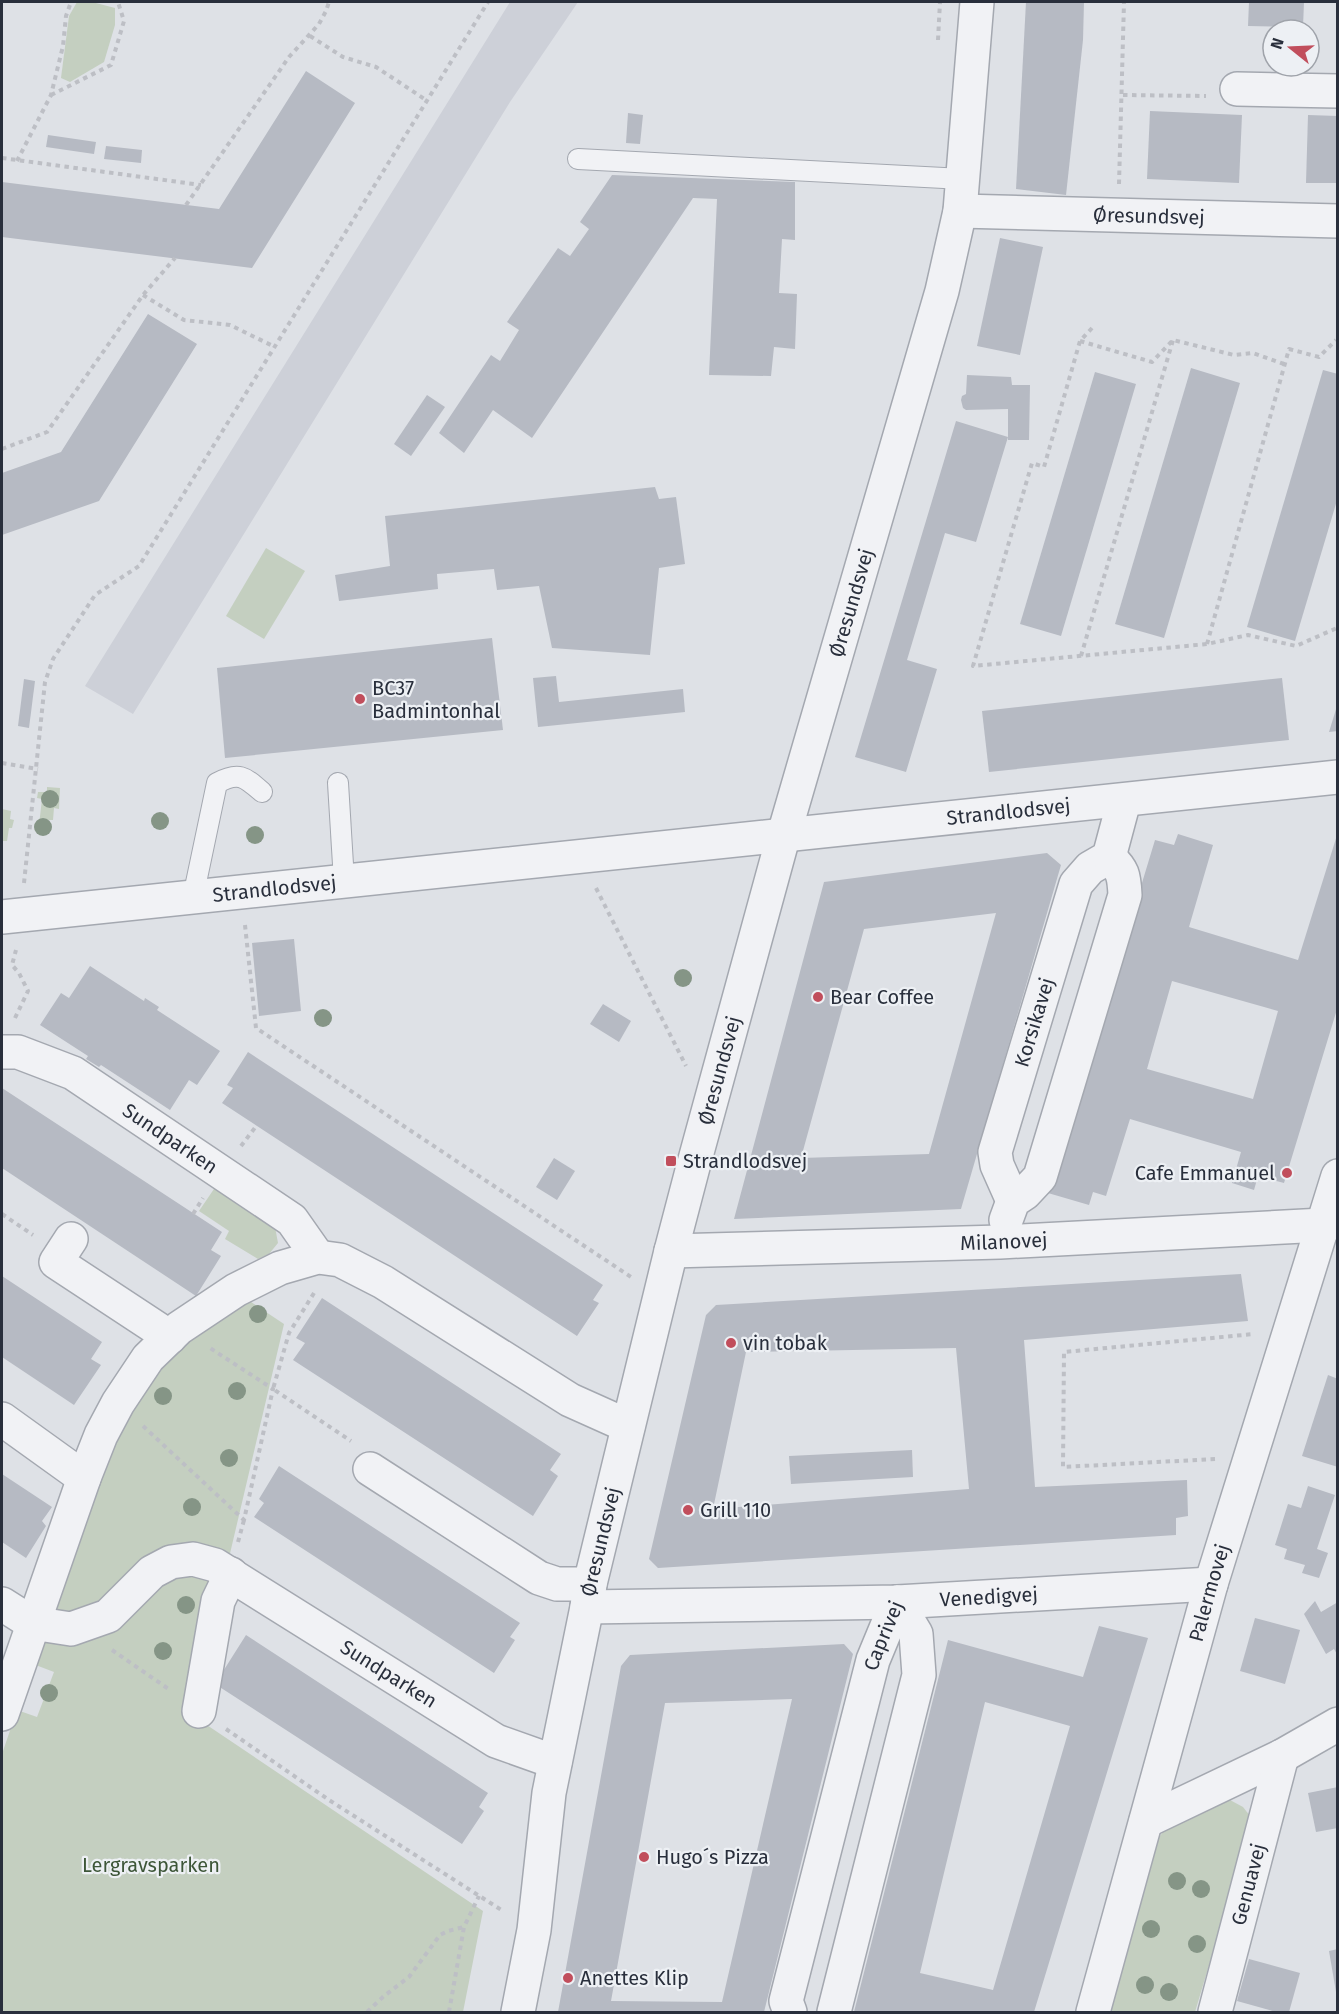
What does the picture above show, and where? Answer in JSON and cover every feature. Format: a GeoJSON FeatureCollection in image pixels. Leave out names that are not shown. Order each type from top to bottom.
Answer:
{"type":"FeatureCollection","features":[{"type":"Feature","properties":{"kind":"street","name":"Øresundsvej"},"geometry":{"type":"LineString","coordinates":[[518,2013],[534,1930],[544,1826],[588,1595],[671,1251],[784,834],[942,291],[962,195],[977,2]]}},
{"type":"Feature","properties":{"kind":"street"},"geometry":{"type":"LineString","coordinates":[[1237,89],[1338,91]]}},
{"type":"Feature","properties":{"kind":"street","name":"Øresundsvej"},"geometry":{"type":"LineString","coordinates":[[962,195],[1118,214],[1338,220]]}},
{"type":"Feature","properties":{"kind":"street","name":"Strandlodsvej"},"geometry":{"type":"LineString","coordinates":[[12,916],[1338,777]]}},
{"type":"Feature","properties":{"kind":"street"},"geometry":{"type":"LineString","coordinates":[[999,1242],[1013,1201],[1025,1193],[1040,1177],[1125,894],[1124,878],[1120,867],[1109,857],[1124,801]]}},
{"type":"Feature","properties":{"kind":"street","name":"Korsikavej"},"geometry":{"type":"LineString","coordinates":[[1013,1201],[997,1165],[995,1152],[1076,884],[1090,868],[1109,857]]}},
{"type":"Feature","properties":{"kind":"street","name":"Sundparken"},"geometry":{"type":"LineString","coordinates":[[2,1052],[18,1052],[73,1073],[292,1220],[329,1258],[383,1282],[570,1400],[628,1426]]}},
{"type":"Feature","properties":{"kind":"street","name":"Palermovej"},"geometry":{"type":"LineString","coordinates":[[1093,2013],[1211,1584],[1291,1330],[1330,1224],[1338,1176]]}},
{"type":"Feature","properties":{"kind":"street","name":"Milanovej"},"geometry":{"type":"LineString","coordinates":[[671,1251],[999,1242],[1330,1224]]}},
{"type":"Feature","properties":{"kind":"street"},"geometry":{"type":"LineString","coordinates":[[71,1239],[56,1262],[175,1333]]}},
{"type":"Feature","properties":{"kind":"street"},"geometry":{"type":"LineString","coordinates":[[2,1714],[32,1623],[101,1435],[117,1403],[148,1358],[175,1333],[236,1290],[280,1268],[329,1258]]}},
{"type":"Feature","properties":{"kind":"street"},"geometry":{"type":"LineString","coordinates":[[2,1419],[84,1478]]}},
{"type":"Feature","properties":{"kind":"street"},"geometry":{"type":"LineString","coordinates":[[370,1469],[539,1578],[588,1595]]}},
{"type":"Feature","properties":{"kind":"street","name":"Sundparken"},"geometry":{"type":"LineString","coordinates":[[2,1604],[32,1623],[71,1629],[108,1616],[152,1572],[171,1562],[193,1559],[215,1564],[496,1741],[555,1762]]}},
{"type":"Feature","properties":{"kind":"street"},"geometry":{"type":"LineString","coordinates":[[200,1710],[218,1601],[231,1574]]}},
{"type":"Feature","properties":{"kind":"street","name":"Venedigvej"},"geometry":{"type":"LineString","coordinates":[[588,1595],[897,1602],[1211,1584]]}},
{"type":"Feature","properties":{"kind":"street","name":"Caprivej"},"geometry":{"type":"LineString","coordinates":[[790,2013],[786,2001],[873,1660],[897,1602]]}},
{"type":"Feature","properties":{"kind":"street","name":"Caprivej"},"geometry":{"type":"LineString","coordinates":[[834,2013],[919,1675],[916,1634],[897,1602]]}},
{"type":"Feature","properties":{"kind":"street"},"geometry":{"type":"LineString","coordinates":[[1146,1821],[1282,1756],[1338,1724]]}},
{"type":"Feature","properties":{"kind":"street","name":"Genuavej"},"geometry":{"type":"LineString","coordinates":[[1215,2013],[1282,1756]]}},
{"type":"Feature","properties":{"kind":"lane"},"geometry":{"type":"LineString","coordinates":[[578,159],[962,195]]}},
{"type":"Feature","properties":{"kind":"lane"},"geometry":{"type":"LineString","coordinates":[[194,897],[217,783],[229,777],[246,778],[262,792]]}},
{"type":"Feature","properties":{"kind":"lane"},"geometry":{"type":"LineString","coordinates":[[338,783],[344,881]]}},
{"type":"Feature","properties":{"kind":"path"},"geometry":{"type":"LineString","coordinates":[[17,161],[51,95],[63,46],[66,16],[71,2]]}},
{"type":"Feature","properties":{"kind":"path"},"geometry":{"type":"LineString","coordinates":[[51,95],[111,65],[124,21],[118,2]]}},
{"type":"Feature","properties":{"kind":"path"},"geometry":{"type":"LineString","coordinates":[[186,205],[289,57],[310,36],[327,11],[329,2]]}},
{"type":"Feature","properties":{"kind":"path"},"geometry":{"type":"LineString","coordinates":[[13,1021],[28,992],[19,973],[12,965],[12,916],[24,868],[38,768],[45,682],[53,658],[95,595],[139,566],[273,346],[488,2]]}},
{"type":"Feature","properties":{"kind":"path"},"geometry":{"type":"LineString","coordinates":[[1118,214],[1124,2]]}},
{"type":"Feature","properties":{"kind":"path"},"geometry":{"type":"LineString","coordinates":[[310,36],[343,57],[376,67],[426,100]]}},
{"type":"Feature","properties":{"kind":"path"},"geometry":{"type":"LineString","coordinates":[[1123,95],[1225,97],[1237,89]]}},
{"type":"Feature","properties":{"kind":"path"},"geometry":{"type":"LineString","coordinates":[[2,158],[201,185]]}},
{"type":"Feature","properties":{"kind":"path"},"geometry":{"type":"LineString","coordinates":[[2,449],[47,432],[143,295],[175,258]]}},
{"type":"Feature","properties":{"kind":"path"},"geometry":{"type":"LineString","coordinates":[[143,295],[184,320],[230,325],[273,346]]}},
{"type":"Feature","properties":{"kind":"path"},"geometry":{"type":"LineString","coordinates":[[1092,328],[1080,341],[1044,467],[1032,463],[973,666],[1207,644],[1248,635],[1296,646],[1336,628],[1338,624]]}},
{"type":"Feature","properties":{"kind":"path"},"geometry":{"type":"LineString","coordinates":[[1080,341],[1152,362],[1173,340]]}},
{"type":"Feature","properties":{"kind":"path"},"geometry":{"type":"LineString","coordinates":[[1173,340],[1234,356],[1253,353],[1285,364]]}},
{"type":"Feature","properties":{"kind":"path"},"geometry":{"type":"LineString","coordinates":[[1081,656],[1173,340]]}},
{"type":"Feature","properties":{"kind":"path"},"geometry":{"type":"LineString","coordinates":[[1207,644],[1289,349],[1319,357],[1336,340]]}},
{"type":"Feature","properties":{"kind":"path"},"geometry":{"type":"LineString","coordinates":[[2,763],[38,768]]}},
{"type":"Feature","properties":{"kind":"path"},"geometry":{"type":"LineString","coordinates":[[580,855],[709,1111]]}},
{"type":"Feature","properties":{"kind":"path"},"geometry":{"type":"LineString","coordinates":[[241,892],[256,1028],[620,1270],[661,1293]]}},
{"type":"Feature","properties":{"kind":"path"},"geometry":{"type":"LineString","coordinates":[[193,1214],[203,1198]]}},
{"type":"Feature","properties":{"kind":"path"},"geometry":{"type":"LineString","coordinates":[[117,1403],[244,1520],[273,1389],[289,1333],[320,1283],[329,1258]]}},
{"type":"Feature","properties":{"kind":"path"},"geometry":{"type":"LineString","coordinates":[[1251,1457],[1063,1467],[1064,1352],[1291,1330]]}},
{"type":"Feature","properties":{"kind":"path"},"geometry":{"type":"LineString","coordinates":[[175,1333],[273,1389],[363,1449],[370,1469]]}},
{"type":"Feature","properties":{"kind":"path"},"geometry":{"type":"LineString","coordinates":[[86,1623],[93,1637],[329,1800],[534,1930]]}},
{"type":"Feature","properties":{"kind":"path"},"geometry":{"type":"LineString","coordinates":[[449,2013],[464,1928],[480,1896]]}},
{"type":"Feature","properties":{"kind":"path"},"geometry":{"type":"LineString","coordinates":[[368,2013],[384,1996],[409,1977],[440,1935],[464,1928]]}},
{"type":"Feature","properties":{"kind":"shaded area"},"geometry":{"type":"Polygon","coordinates":[[[510,2],[578,2],[510,102],[133,714],[85,686],[510,2]]]}},
{"type":"Feature","properties":{"kind":"green space"},"geometry":{"type":"Polygon","coordinates":[[[77,2],[92,2],[115,8],[115,25],[104,62],[70,82],[61,78],[69,16],[77,2]]]}},
{"type":"Feature","properties":{"kind":"green space"},"geometry":{"type":"Polygon","coordinates":[[[266,548],[305,571],[264,639],[226,616],[266,548]]]}},
{"type":"Feature","properties":{"kind":"green space"},"geometry":{"type":"Polygon","coordinates":[[[47,787],[60,788],[59,809],[54,808],[53,820],[48,820],[47,835],[38,834],[42,799],[37,798],[38,792],[47,792],[47,787]]]}},
{"type":"Feature","properties":{"kind":"green space"},"geometry":{"type":"Polygon","coordinates":[[[2,809],[11,811],[10,819],[14,820],[12,828],[9,828],[7,841],[2,841],[2,809]]]}},
{"type":"Feature","properties":{"kind":"green space"},"geometry":{"type":"Polygon","coordinates":[[[216,1186],[275,1227],[278,1243],[269,1254],[258,1259],[225,1239],[229,1231],[199,1211],[216,1186]]]}},
{"type":"Feature","properties":{"kind":"green space","name":"Lergravsparken"},"geometry":{"type":"Polygon","coordinates":[[[248,1300],[284,1324],[192,1715],[483,1911],[463,2012],[2,2012],[2,1754],[17,1710],[37,1717],[54,1672],[33,1664],[111,1433],[149,1372],[194,1332],[248,1300]]]}},
{"type":"Feature","properties":{"kind":"green space"},"geometry":{"type":"Polygon","coordinates":[[[1230,1800],[1243,1807],[1250,1816],[1246,1841],[1195,2012],[1106,2012],[1157,1840],[1163,1832],[1221,1801],[1230,1800]]]}},
{"type":"Feature","properties":{"kind":"building"},"geometry":{"type":"Polygon","coordinates":[[[1026,2],[1084,2],[1083,40],[1066,195],[1016,189],[1026,2]]]}},
{"type":"Feature","properties":{"kind":"building"},"geometry":{"type":"Polygon","coordinates":[[[1249,2],[1304,2],[1303,18],[1261,18],[1261,26],[1248,26],[1249,2]]]}},
{"type":"Feature","properties":{"kind":"building"},"geometry":{"type":"Polygon","coordinates":[[[306,71],[355,103],[252,268],[2,237],[2,182],[219,209],[306,71]]]}},
{"type":"Feature","properties":{"kind":"building"},"geometry":{"type":"Polygon","coordinates":[[[1150,111],[1242,115],[1239,183],[1147,179],[1150,111]]]}},
{"type":"Feature","properties":{"kind":"building"},"geometry":{"type":"Polygon","coordinates":[[[628,113],[643,115],[640,144],[626,143],[628,113]]]}},
{"type":"Feature","properties":{"kind":"building"},"geometry":{"type":"Polygon","coordinates":[[[1308,115],[1338,116],[1338,183],[1306,183],[1308,115]]]}},
{"type":"Feature","properties":{"kind":"building"},"geometry":{"type":"Polygon","coordinates":[[[48,135],[96,142],[94,154],[46,147],[48,135]]]}},
{"type":"Feature","properties":{"kind":"building"},"geometry":{"type":"Polygon","coordinates":[[[106,146],[142,150],[141,163],[104,159],[106,146]]]}},
{"type":"Feature","properties":{"kind":"building"},"geometry":{"type":"Polygon","coordinates":[[[612,175],[795,182],[795,240],[782,239],[779,293],[797,294],[795,349],[774,347],[771,376],[709,375],[717,199],[693,198],[532,438],[493,410],[464,453],[439,433],[491,355],[500,361],[519,330],[507,322],[558,248],[570,256],[589,229],[580,222],[612,175]]]}},
{"type":"Feature","properties":{"kind":"building"},"geometry":{"type":"Polygon","coordinates":[[[1000,238],[1043,247],[1020,355],[977,346],[1000,238]]]}},
{"type":"Feature","properties":{"kind":"building"},"geometry":{"type":"Polygon","coordinates":[[[148,314],[197,344],[99,501],[2,535],[2,473],[61,452],[148,314]]]}},
{"type":"Feature","properties":{"kind":"building"},"geometry":{"type":"Polygon","coordinates":[[[1191,368],[1240,383],[1164,638],[1115,624],[1191,368]]]}},
{"type":"Feature","properties":{"kind":"building"},"geometry":{"type":"Polygon","coordinates":[[[1323,370],[1338,374],[1338,497],[1295,641],[1247,627],[1323,370]]]}},
{"type":"Feature","properties":{"kind":"building"},"geometry":{"type":"Polygon","coordinates":[[[1095,372],[1136,384],[1061,636],[1020,624],[1095,372]]]}},
{"type":"Feature","properties":{"kind":"building"},"geometry":{"type":"Polygon","coordinates":[[[967,375],[1011,377],[1012,385],[1030,385],[1029,440],[1008,440],[1008,409],[966,410],[963,408],[961,400],[966,394],[967,375]]]}},
{"type":"Feature","properties":{"kind":"building"},"geometry":{"type":"Polygon","coordinates":[[[427,395],[445,407],[411,456],[394,444],[427,395]]]}},
{"type":"Feature","properties":{"kind":"building"},"geometry":{"type":"Polygon","coordinates":[[[956,421],[1008,437],[976,542],[945,533],[907,660],[937,669],[906,772],[855,757],[956,421]]]}},
{"type":"Feature","properties":{"kind":"building"},"geometry":{"type":"Polygon","coordinates":[[[655,487],[659,499],[676,497],[685,564],[659,568],[650,655],[552,648],[539,586],[497,590],[494,569],[437,574],[438,589],[339,601],[335,575],[390,566],[385,516],[655,487]]]}},
{"type":"Feature","properties":{"kind":"building","name":"BC37 Badmintonhal"},"geometry":{"type":"Polygon","coordinates":[[[492,638],[503,730],[225,758],[217,668],[492,638]]]}},
{"type":"Feature","properties":{"kind":"building"},"geometry":{"type":"Polygon","coordinates":[[[556,676],[559,702],[683,689],[685,712],[538,727],[533,678],[556,676]]]}},
{"type":"Feature","properties":{"kind":"building"},"geometry":{"type":"Polygon","coordinates":[[[1282,678],[1289,740],[989,772],[982,711],[1282,678]]]}},
{"type":"Feature","properties":{"kind":"building"},"geometry":{"type":"Polygon","coordinates":[[[24,679],[35,681],[29,728],[18,726],[24,679]]]}},
{"type":"Feature","properties":{"kind":"building"},"geometry":{"type":"Polygon","coordinates":[[[1337,706],[1338,731],[1329,732],[1337,706]]]}},
{"type":"Feature","properties":{"kind":"building"},"geometry":{"type":"Polygon","coordinates":[[[1338,832],[1338,1006],[1284,1183],[1258,1176],[1254,1190],[1232,1183],[1241,1152],[1130,1119],[1106,1196],[1093,1192],[1089,1205],[1048,1193],[1155,840],[1174,845],[1178,834],[1213,845],[1189,927],[1298,960],[1338,832]],[[1172,981],[1147,1069],[1253,1099],[1278,1011],[1172,981]]]}},
{"type":"Feature","properties":{"kind":"building"},"geometry":{"type":"Polygon","coordinates":[[[1047,853],[1061,865],[961,1209],[734,1219],[824,882],[1047,853]],[[996,913],[864,929],[801,1158],[929,1154],[996,913]]]}},
{"type":"Feature","properties":{"kind":"building"},"geometry":{"type":"Polygon","coordinates":[[[294,939],[301,1011],[259,1016],[252,943],[294,939]]]}},
{"type":"Feature","properties":{"kind":"building"},"geometry":{"type":"Polygon","coordinates":[[[90,966],[144,1001],[145,998],[159,1007],[157,1010],[220,1051],[197,1085],[189,1080],[170,1110],[101,1065],[99,1067],[86,1059],[88,1056],[40,1025],[61,993],[69,998],[90,966]]]}},
{"type":"Feature","properties":{"kind":"building"},"geometry":{"type":"Polygon","coordinates":[[[603,1004],[631,1021],[619,1042],[590,1024],[603,1004]]]}},
{"type":"Feature","properties":{"kind":"building"},"geometry":{"type":"Polygon","coordinates":[[[248,1052],[603,1285],[593,1300],[599,1303],[577,1336],[222,1103],[233,1088],[227,1085],[248,1052]]]}},
{"type":"Feature","properties":{"kind":"building"},"geometry":{"type":"Polygon","coordinates":[[[2,1088],[222,1232],[211,1250],[221,1256],[196,1296],[2,1168],[2,1088]]]}},
{"type":"Feature","properties":{"kind":"building"},"geometry":{"type":"Polygon","coordinates":[[[554,1158],[575,1171],[557,1200],[536,1187],[554,1158]]]}},
{"type":"Feature","properties":{"kind":"building"},"geometry":{"type":"Polygon","coordinates":[[[1241,1274],[1248,1321],[1024,1340],[1035,1487],[1187,1480],[1188,1516],[1176,1518],[1176,1535],[658,1568],[649,1559],[706,1315],[716,1305],[1241,1274]],[[956,1348],[746,1352],[713,1509],[969,1489],[956,1348]]]}},
{"type":"Feature","properties":{"kind":"building"},"geometry":{"type":"Polygon","coordinates":[[[2,1276],[102,1342],[91,1359],[101,1365],[74,1405],[2,1357],[2,1276]]]}},
{"type":"Feature","properties":{"kind":"building"},"geometry":{"type":"Polygon","coordinates":[[[322,1298],[561,1454],[550,1470],[558,1476],[533,1516],[293,1360],[305,1343],[296,1338],[322,1298]]]}},
{"type":"Feature","properties":{"kind":"building"},"geometry":{"type":"Polygon","coordinates":[[[1328,1375],[1338,1379],[1338,1467],[1302,1456],[1328,1375]]]}},
{"type":"Feature","properties":{"kind":"building"},"geometry":{"type":"Polygon","coordinates":[[[912,1450],[913,1477],[791,1484],[789,1456],[912,1450]]]}},
{"type":"Feature","properties":{"kind":"building"},"geometry":{"type":"Polygon","coordinates":[[[279,1466],[520,1623],[510,1637],[515,1640],[494,1673],[254,1517],[264,1503],[259,1499],[279,1466]]]}},
{"type":"Feature","properties":{"kind":"building"},"geometry":{"type":"Polygon","coordinates":[[[2,1474],[52,1507],[42,1521],[46,1526],[26,1558],[2,1542],[2,1474]]]}},
{"type":"Feature","properties":{"kind":"building"},"geometry":{"type":"Polygon","coordinates":[[[1308,1486],[1335,1495],[1317,1549],[1328,1553],[1319,1578],[1302,1573],[1305,1565],[1284,1559],[1287,1549],[1275,1545],[1288,1504],[1301,1508],[1308,1486]]]}},
{"type":"Feature","properties":{"kind":"building"},"geometry":{"type":"Polygon","coordinates":[[[1315,1601],[1321,1612],[1338,1602],[1338,1656],[1334,1649],[1326,1654],[1304,1614],[1315,1601]]]}},
{"type":"Feature","properties":{"kind":"building"},"geometry":{"type":"Polygon","coordinates":[[[1255,1618],[1300,1630],[1285,1684],[1240,1671],[1255,1618]]]}},
{"type":"Feature","properties":{"kind":"building"},"geometry":{"type":"Polygon","coordinates":[[[1099,1626],[1148,1638],[1034,2012],[854,2012],[948,1640],[1083,1677],[1099,1626]],[[985,1702],[920,1973],[993,1990],[1070,1726],[985,1702]]]}},
{"type":"Feature","properties":{"kind":"building"},"geometry":{"type":"Polygon","coordinates":[[[246,1635],[488,1793],[479,1807],[484,1811],[462,1844],[215,1684],[246,1635]]]}},
{"type":"Feature","properties":{"kind":"building"},"geometry":{"type":"Polygon","coordinates":[[[844,1644],[853,1654],[764,2012],[558,2012],[621,1666],[630,1655],[844,1644]],[[792,1699],[665,1703],[611,2001],[722,2002],[792,1699]]]}},
{"type":"Feature","properties":{"kind":"building"},"geometry":{"type":"Polygon","coordinates":[[[1338,1787],[1338,1828],[1316,1832],[1308,1793],[1338,1787]]]}},
{"type":"Feature","properties":{"kind":"building"},"geometry":{"type":"Polygon","coordinates":[[[1338,1949],[1338,1992],[1336,1992],[1329,1951],[1338,1949]]]}},
{"type":"Feature","properties":{"kind":"building"},"geometry":{"type":"Polygon","coordinates":[[[1249,1959],[1300,1973],[1289,2012],[1276,2012],[1237,2001],[1249,1959]]]}},
{"type":"Feature","properties":{"kind":"place","name":"BC37 Badmintonhal"},"geometry":{"type":"Point","coordinates":[360,699]}},
{"type":"Feature","properties":{"kind":"place","name":"Bear Coffee"},"geometry":{"type":"Point","coordinates":[818,997]}},
{"type":"Feature","properties":{"kind":"place","name":"Strandlodsvej"},"geometry":{"type":"Point","coordinates":[671,1161]}},
{"type":"Feature","properties":{"kind":"place","name":"Cafe Emmanuel"},"geometry":{"type":"Point","coordinates":[1287,1173]}},
{"type":"Feature","properties":{"kind":"place","name":"vin tobak"},"geometry":{"type":"Point","coordinates":[731,1343]}},
{"type":"Feature","properties":{"kind":"place","name":"Grill 110"},"geometry":{"type":"Point","coordinates":[688,1510]}},
{"type":"Feature","properties":{"kind":"place","name":"Hugo´s Pizza"},"geometry":{"type":"Point","coordinates":[644,1857]}},
{"type":"Feature","properties":{"kind":"place","name":"Anettes Klip"},"geometry":{"type":"Point","coordinates":[568,1978]}}]}
